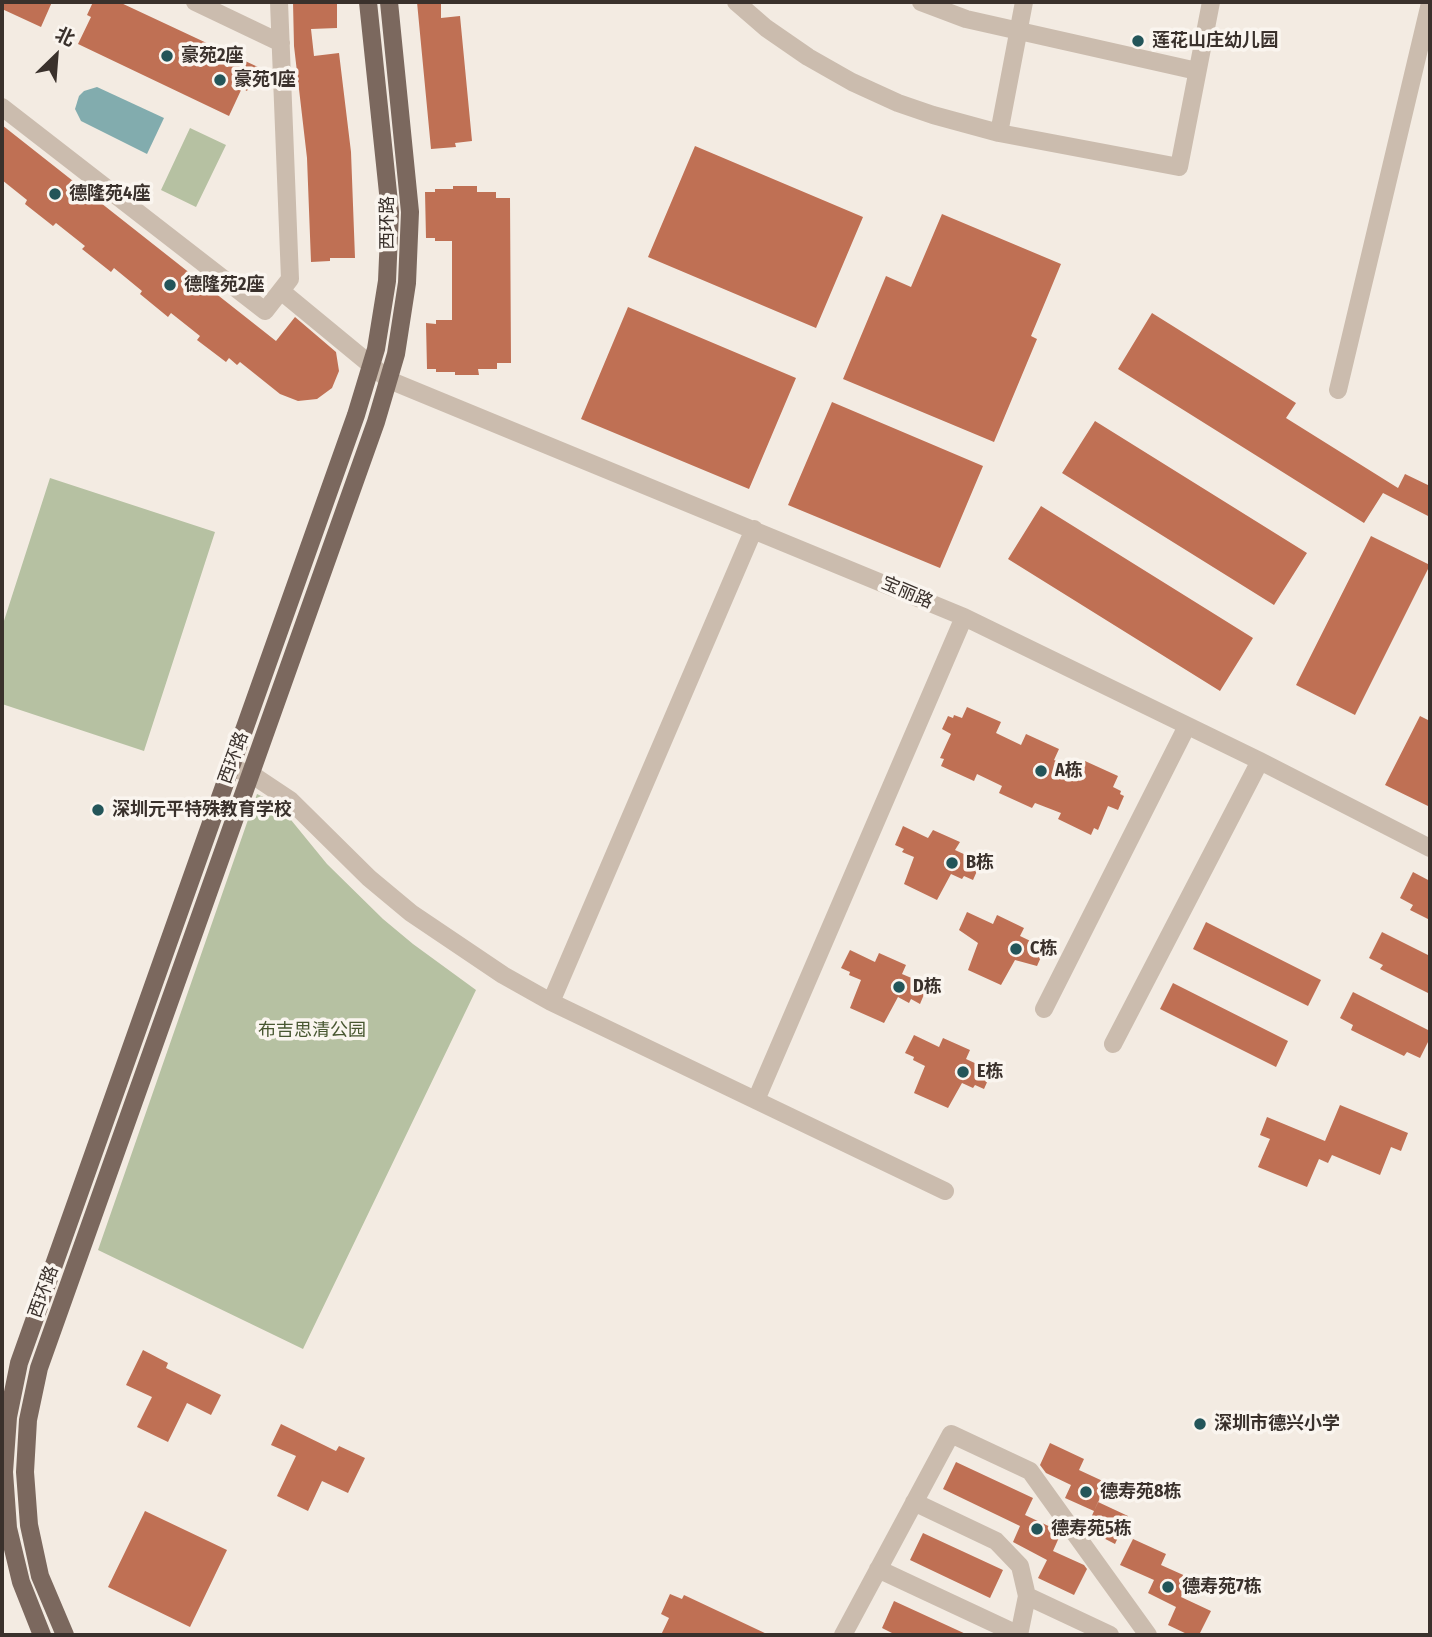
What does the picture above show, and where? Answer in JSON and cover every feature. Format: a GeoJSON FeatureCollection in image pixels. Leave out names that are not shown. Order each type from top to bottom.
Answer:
{"type":"FeatureCollection","features":[{"type":"Feature","properties":{"kind":"main road","name":"西环路"},"geometry":{"type":"LineString","coordinates":[[42,1635],[21,1582],[8,1528],[4,1472],[8,1417],[19,1363],[372,366],[387,281],[390,212],[369,2]]}},
{"type":"Feature","properties":{"kind":"main road","name":"西环路"},"geometry":{"type":"LineString","coordinates":[[65,1635],[40,1576],[29,1525],[25,1472],[28,1420],[36,1381],[389,380],[403,318],[410,224],[408,176],[389,2]]}},
{"type":"Feature","properties":{"kind":"street"},"geometry":{"type":"LineString","coordinates":[[195,2],[281,43]]}},
{"type":"Feature","properties":{"kind":"street"},"geometry":{"type":"LineString","coordinates":[[2,107],[265,311],[290,279],[279,2]]}},
{"type":"Feature","properties":{"kind":"street"},"geometry":{"type":"LineString","coordinates":[[736,2],[766,28],[808,57],[852,82],[898,103],[999,133],[1180,167],[1211,2]]}},
{"type":"Feature","properties":{"kind":"street"},"geometry":{"type":"LineString","coordinates":[[921,2],[966,19],[1198,71]]}},
{"type":"Feature","properties":{"kind":"street"},"geometry":{"type":"LineString","coordinates":[[999,133],[1024,2]]}},
{"type":"Feature","properties":{"kind":"street"},"geometry":{"type":"LineString","coordinates":[[1338,390],[1430,4]]}},
{"type":"Feature","properties":{"kind":"street","name":"宝丽路"},"geometry":{"type":"LineString","coordinates":[[281,290],[389,380],[964,617],[1260,761],[1430,848]]}},
{"type":"Feature","properties":{"kind":"street"},"geometry":{"type":"LineString","coordinates":[[551,1002],[754,529]]}},
{"type":"Feature","properties":{"kind":"street"},"geometry":{"type":"LineString","coordinates":[[756,1100],[964,617]]}},
{"type":"Feature","properties":{"kind":"street"},"geometry":{"type":"LineString","coordinates":[[1044,1009],[1187,726]]}},
{"type":"Feature","properties":{"kind":"street"},"geometry":{"type":"LineString","coordinates":[[1112,1044],[1260,761]]}},
{"type":"Feature","properties":{"kind":"street"},"geometry":{"type":"LineString","coordinates":[[231,768],[251,774],[290,800],[369,878],[411,912],[491,967],[551,1002],[945,1191]]}},
{"type":"Feature","properties":{"kind":"street"},"geometry":{"type":"LineString","coordinates":[[844,1635],[951,1434],[1030,1471],[1148,1635]]}},
{"type":"Feature","properties":{"kind":"street"},"geometry":{"type":"LineString","coordinates":[[878,1569],[1019,1635],[1027,1596],[1020,1566],[996,1541],[914,1502]]}},
{"type":"Feature","properties":{"kind":"street"},"geometry":{"type":"LineString","coordinates":[[1027,1596],[1110,1635]]}},
{"type":"Feature","properties":{"kind":"green space"},"geometry":{"type":"Polygon","coordinates":[[[190,128],[226,145],[196,207],[161,190],[190,128]]]}},
{"type":"Feature","properties":{"kind":"green space"},"geometry":{"type":"Polygon","coordinates":[[[50,478],[215,532],[144,751],[2,704],[2,627],[50,478]]]}},
{"type":"Feature","properties":{"kind":"green space","name":"布吉思清公园"},"geometry":{"type":"Polygon","coordinates":[[[257,794],[278,804],[327,864],[383,919],[476,990],[303,1349],[98,1250],[257,794]]]}},
{"type":"Feature","properties":{"kind":"water"},"geometry":{"type":"Polygon","coordinates":[[[97,87],[164,118],[147,154],[81,121],[75,109],[79,96],[84,91],[97,87]]]}},
{"type":"Feature","properties":{"kind":"building"},"geometry":{"type":"Polygon","coordinates":[[[2,2],[52,2],[41,27],[2,9],[2,2]]]}},
{"type":"Feature","properties":{"kind":"building"},"geometry":{"type":"Polygon","coordinates":[[[93,2],[119,2],[258,67],[247,91],[242,88],[229,116],[78,44],[91,17],[87,15],[93,2]]]}},
{"type":"Feature","properties":{"kind":"building"},"geometry":{"type":"Polygon","coordinates":[[[293,2],[337,2],[337,28],[311,29],[314,56],[339,53],[351,152],[355,258],[330,258],[330,261],[311,262],[307,158],[294,46],[293,2]]]}},
{"type":"Feature","properties":{"kind":"building"},"geometry":{"type":"Polygon","coordinates":[[[417,2],[441,2],[441,18],[460,16],[472,141],[455,143],[456,147],[431,149],[417,2]]]}},
{"type":"Feature","properties":{"kind":"building"},"geometry":{"type":"Polygon","coordinates":[[[2,125],[276,341],[295,317],[336,352],[339,371],[332,388],[317,399],[298,401],[280,394],[240,362],[237,365],[229,358],[226,362],[197,340],[200,336],[171,313],[168,317],[140,294],[142,291],[114,268],[111,272],[82,249],[85,246],[56,223],[53,226],[25,204],[27,200],[2,180],[2,125]]]}},
{"type":"Feature","properties":{"kind":"building"},"geometry":{"type":"Polygon","coordinates":[[[695,146],[863,217],[816,328],[648,257],[695,146]]]}},
{"type":"Feature","properties":{"kind":"building"},"geometry":{"type":"Polygon","coordinates":[[[453,186],[477,186],[477,192],[496,192],[496,198],[510,198],[511,363],[497,363],[497,369],[478,369],[479,375],[455,375],[455,372],[427,369],[426,323],[436,324],[436,320],[452,320],[452,241],[426,238],[425,192],[453,189],[453,186]]]}},
{"type":"Feature","properties":{"kind":"building"},"geometry":{"type":"Polygon","coordinates":[[[942,214],[1061,264],[1031,336],[1037,339],[994,442],[843,379],[886,276],[911,287],[942,214]]]}},
{"type":"Feature","properties":{"kind":"building"},"geometry":{"type":"Polygon","coordinates":[[[628,307],[796,378],[749,489],[581,419],[628,307]]]}},
{"type":"Feature","properties":{"kind":"building"},"geometry":{"type":"Polygon","coordinates":[[[1152,313],[1296,403],[1286,418],[1398,488],[1405,474],[1430,486],[1430,517],[1383,493],[1364,523],[1118,369],[1152,313]]]}},
{"type":"Feature","properties":{"kind":"building"},"geometry":{"type":"Polygon","coordinates":[[[832,402],[983,466],[940,568],[788,505],[832,402]]]}},
{"type":"Feature","properties":{"kind":"building"},"geometry":{"type":"Polygon","coordinates":[[[1095,421],[1307,553],[1274,605],[1062,473],[1095,421]]]}},
{"type":"Feature","properties":{"kind":"building"},"geometry":{"type":"Polygon","coordinates":[[[1041,506],[1253,638],[1220,691],[1008,559],[1041,506]]]}},
{"type":"Feature","properties":{"kind":"building"},"geometry":{"type":"Polygon","coordinates":[[[1371,536],[1430,565],[1355,715],[1296,685],[1371,536]]]}},
{"type":"Feature","properties":{"kind":"building","name":"A栋"},"geometry":{"type":"Polygon","coordinates":[[[967,707],[1001,722],[996,733],[1021,745],[1026,734],[1059,749],[1054,760],[1080,771],[1085,761],[1118,776],[1113,787],[1124,796],[1118,810],[1108,806],[1098,830],[1094,828],[1091,835],[1058,819],[1061,813],[1035,803],[1032,808],[999,793],[1002,786],[977,774],[974,781],[941,766],[944,759],[940,758],[951,734],[942,729],[948,716],[962,718],[967,707]]]}},
{"type":"Feature","properties":{"kind":"building"},"geometry":{"type":"Polygon","coordinates":[[[1420,716],[1430,721],[1430,807],[1385,785],[1420,716]]]}},
{"type":"Feature","properties":{"kind":"building","name":"B栋"},"geometry":{"type":"Polygon","coordinates":[[[903,826],[928,838],[933,830],[960,842],[955,850],[981,862],[973,880],[951,874],[937,900],[904,884],[914,857],[902,852],[904,849],[895,845],[903,826]]]}},
{"type":"Feature","properties":{"kind":"building"},"geometry":{"type":"Polygon","coordinates":[[[1413,872],[1430,881],[1430,920],[1410,910],[1413,905],[1400,898],[1413,872]]]}},
{"type":"Feature","properties":{"kind":"building","name":"C栋"},"geometry":{"type":"Polygon","coordinates":[[[967,912],[993,924],[997,915],[1024,928],[1020,936],[1045,948],[1037,966],[1015,960],[1001,985],[968,970],[978,943],[959,930],[967,912]]]}},
{"type":"Feature","properties":{"kind":"building"},"geometry":{"type":"Polygon","coordinates":[[[1206,922],[1321,980],[1308,1006],[1193,949],[1206,922]]]}},
{"type":"Feature","properties":{"kind":"building"},"geometry":{"type":"Polygon","coordinates":[[[1382,932],[1430,956],[1430,994],[1380,969],[1383,965],[1369,958],[1382,932]]]}},
{"type":"Feature","properties":{"kind":"building","name":"D栋"},"geometry":{"type":"Polygon","coordinates":[[[850,950],[875,962],[879,953],[906,965],[902,974],[928,985],[920,1004],[911,999],[909,1003],[898,997],[884,1023],[850,1008],[861,980],[841,968],[850,950]]]}},
{"type":"Feature","properties":{"kind":"building"},"geometry":{"type":"Polygon","coordinates":[[[1173,983],[1288,1041],[1276,1067],[1160,1009],[1173,983]]]}},
{"type":"Feature","properties":{"kind":"building"},"geometry":{"type":"Polygon","coordinates":[[[1353,992],[1430,1031],[1430,1038],[1420,1058],[1407,1052],[1404,1056],[1351,1030],[1353,1025],[1340,1018],[1353,992]]]}},
{"type":"Feature","properties":{"kind":"building","name":"E栋"},"geometry":{"type":"Polygon","coordinates":[[[914,1035],[939,1047],[943,1038],[970,1050],[966,1059],[992,1071],[984,1089],[962,1083],[948,1108],[914,1093],[925,1066],[905,1053],[914,1035]]]}},
{"type":"Feature","properties":{"kind":"building"},"geometry":{"type":"Polygon","coordinates":[[[1340,1105],[1408,1133],[1401,1151],[1391,1147],[1380,1175],[1332,1155],[1328,1163],[1319,1159],[1307,1187],[1258,1167],[1270,1139],[1260,1135],[1267,1117],[1325,1141],[1340,1105]]]}},
{"type":"Feature","properties":{"kind":"building"},"geometry":{"type":"Polygon","coordinates":[[[143,1350],[168,1363],[166,1368],[221,1395],[211,1415],[187,1403],[168,1442],[137,1427],[152,1397],[126,1385],[143,1350]]]}},
{"type":"Feature","properties":{"kind":"building"},"geometry":{"type":"Polygon","coordinates":[[[281,1424],[336,1451],[339,1446],[365,1458],[348,1493],[322,1481],[308,1511],[277,1496],[296,1456],[271,1445],[281,1424]]]}},
{"type":"Feature","properties":{"kind":"building","name":"德寿苑8栋"},"geometry":{"type":"Polygon","coordinates":[[[1050,1443],[1084,1459],[1079,1470],[1107,1483],[1094,1511],[1065,1498],[1071,1485],[1046,1473],[1040,1465],[1050,1443]]]}},
{"type":"Feature","properties":{"kind":"building","name":"德寿苑5栋"},"geometry":{"type":"Polygon","coordinates":[[[956,1462],[1033,1498],[1025,1515],[1059,1531],[1061,1533],[1053,1551],[1084,1565],[1087,1569],[1074,1595],[1038,1578],[1047,1560],[1013,1542],[1020,1526],[943,1489],[956,1462]]]}},
{"type":"Feature","properties":{"kind":"building"},"geometry":{"type":"Polygon","coordinates":[[[1098,1502],[1128,1516],[1115,1544],[1086,1529],[1098,1502]]]}},
{"type":"Feature","properties":{"kind":"building"},"geometry":{"type":"Polygon","coordinates":[[[145,1511],[227,1550],[190,1627],[108,1587],[145,1511]]]}},
{"type":"Feature","properties":{"kind":"building"},"geometry":{"type":"Polygon","coordinates":[[[923,1533],[1003,1570],[990,1598],[910,1560],[923,1533]]]}},
{"type":"Feature","properties":{"kind":"building","name":"德寿苑7栋"},"geometry":{"type":"Polygon","coordinates":[[[1133,1539],[1166,1554],[1161,1565],[1190,1578],[1181,1597],[1211,1611],[1199,1635],[1189,1635],[1168,1625],[1176,1607],[1148,1593],[1154,1580],[1120,1565],[1133,1539]]]}},
{"type":"Feature","properties":{"kind":"building"},"geometry":{"type":"Polygon","coordinates":[[[670,1594],[682,1599],[684,1595],[769,1635],[661,1635],[669,1618],[661,1614],[670,1594]]]}},
{"type":"Feature","properties":{"kind":"building"},"geometry":{"type":"Polygon","coordinates":[[[894,1601],[968,1635],[896,1635],[882,1628],[894,1601]]]}},
{"type":"Feature","properties":{"kind":"place","name":"莲花山庄幼儿园"},"geometry":{"type":"Point","coordinates":[1138,41]}},
{"type":"Feature","properties":{"kind":"place","name":"豪苑2座"},"geometry":{"type":"Point","coordinates":[167,56]}},
{"type":"Feature","properties":{"kind":"place","name":"豪苑1座"},"geometry":{"type":"Point","coordinates":[220,80]}},
{"type":"Feature","properties":{"kind":"place","name":"德隆苑4座"},"geometry":{"type":"Point","coordinates":[55,194]}},
{"type":"Feature","properties":{"kind":"place","name":"德隆苑2座"},"geometry":{"type":"Point","coordinates":[170,285]}},
{"type":"Feature","properties":{"kind":"place","name":"A栋"},"geometry":{"type":"Point","coordinates":[1041,771]}},
{"type":"Feature","properties":{"kind":"place","name":"深圳元平特殊教育学校"},"geometry":{"type":"Point","coordinates":[98,810]}},
{"type":"Feature","properties":{"kind":"place","name":"B栋"},"geometry":{"type":"Point","coordinates":[952,863]}},
{"type":"Feature","properties":{"kind":"place","name":"C栋"},"geometry":{"type":"Point","coordinates":[1016,949]}},
{"type":"Feature","properties":{"kind":"place","name":"D栋"},"geometry":{"type":"Point","coordinates":[899,987]}},
{"type":"Feature","properties":{"kind":"place","name":"E栋"},"geometry":{"type":"Point","coordinates":[963,1072]}},
{"type":"Feature","properties":{"kind":"place","name":"深圳市德兴小学"},"geometry":{"type":"Point","coordinates":[1200,1424]}},
{"type":"Feature","properties":{"kind":"place","name":"德寿苑8栋"},"geometry":{"type":"Point","coordinates":[1086,1492]}},
{"type":"Feature","properties":{"kind":"place","name":"德寿苑5栋"},"geometry":{"type":"Point","coordinates":[1037,1529]}},
{"type":"Feature","properties":{"kind":"place","name":"德寿苑7栋"},"geometry":{"type":"Point","coordinates":[1168,1587]}}]}
